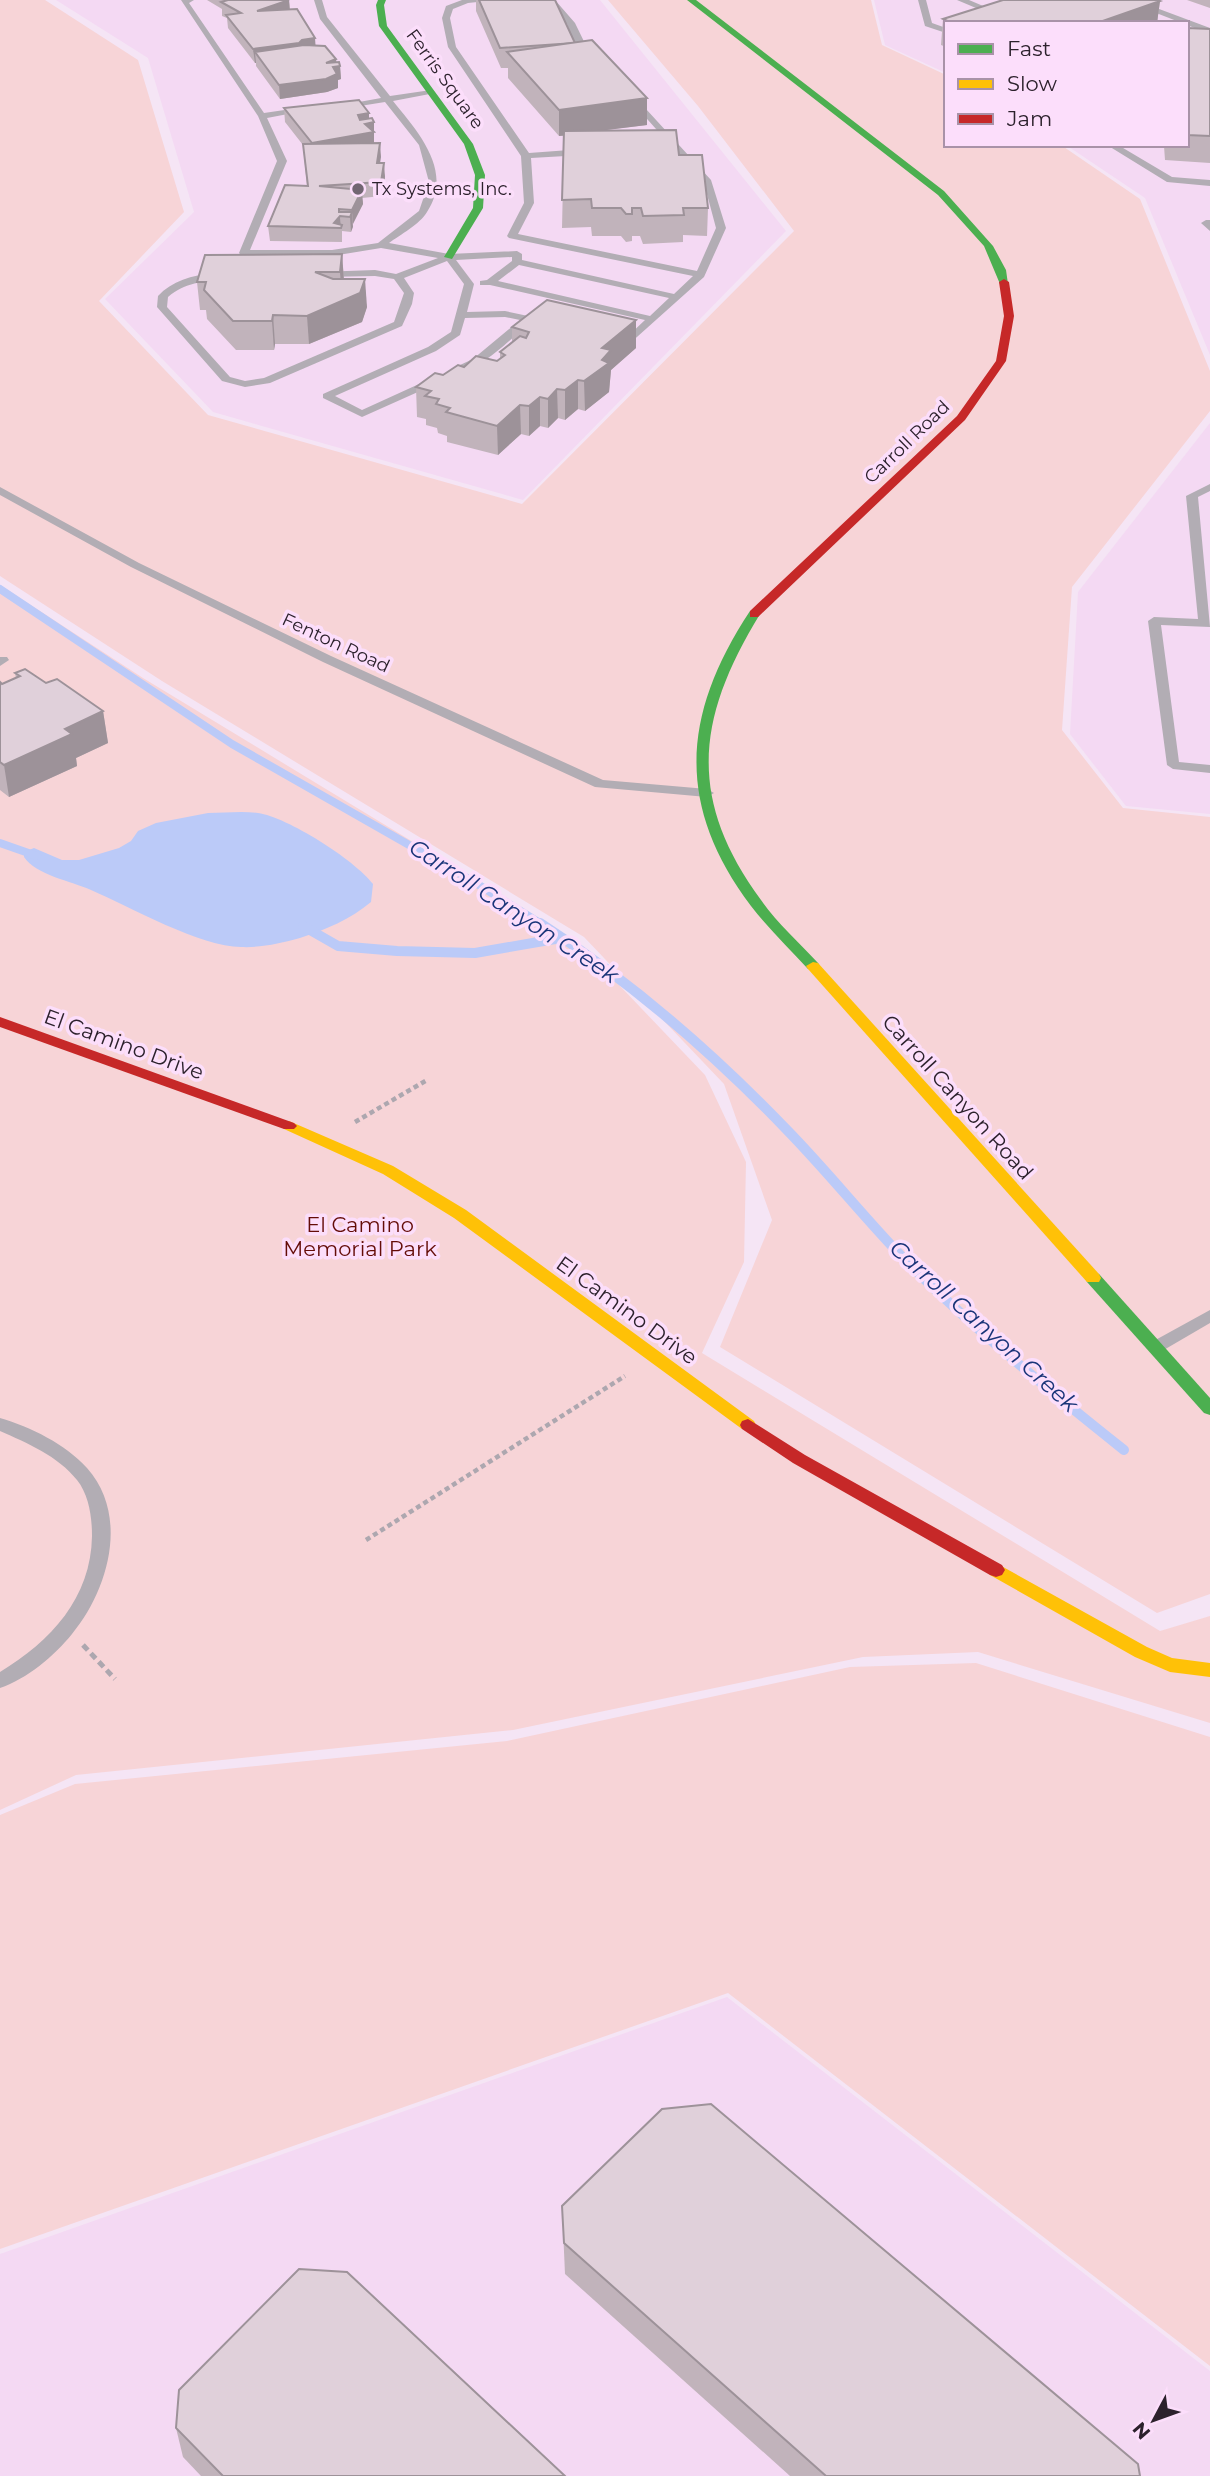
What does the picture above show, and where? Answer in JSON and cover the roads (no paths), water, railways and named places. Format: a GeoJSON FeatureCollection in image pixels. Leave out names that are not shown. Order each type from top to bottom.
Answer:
{"type":"FeatureCollection","features":[{"type":"Feature","properties":{"kind":"main road","name":"Ferris Square"},"geometry":{"type":"LineString","coordinates":[[382,0],[380,5],[383,26],[468,144],[480,175],[478,208],[449,257]]}},
{"type":"Feature","properties":{"kind":"main road","name":"Carroll Road"},"geometry":{"type":"LineString","coordinates":[[691,0],[941,193],[974,226],[1003,272],[1009,316],[1001,361],[961,418],[756,611],[734,640],[708,696],[702,727],[699,763],[707,793]]}},
{"type":"Feature","properties":{"kind":"main road","name":"Carroll Canyon Road"},"geometry":{"type":"LineString","coordinates":[[707,793],[714,827],[755,901],[1210,1409]]}},
{"type":"Feature","properties":{"kind":"main road","name":"El Camino Drive"},"geometry":{"type":"LineString","coordinates":[[0,1022],[324,1140],[388,1170],[460,1214],[799,1459],[1141,1652],[1170,1665],[1210,1670]]}},
{"type":"Feature","properties":{"kind":"lane"},"geometry":{"type":"LineString","coordinates":[[190,0],[184,1],[262,116],[282,161],[244,253],[332,253],[381,245],[449,257],[517,258],[676,297]]}},
{"type":"Feature","properties":{"kind":"lane"},"geometry":{"type":"LineString","coordinates":[[318,0],[323,17],[423,145],[434,182],[423,212],[381,245]]}},
{"type":"Feature","properties":{"kind":"lane"},"geometry":{"type":"LineString","coordinates":[[492,0],[467,1],[449,8],[446,18],[452,47],[526,156],[529,203],[512,236],[700,275]]}},
{"type":"Feature","properties":{"kind":"lane"},"geometry":{"type":"LineString","coordinates":[[551,0],[572,23],[578,41],[601,68]]}},
{"type":"Feature","properties":{"kind":"lane"},"geometry":{"type":"LineString","coordinates":[[922,0],[928,24],[944,30]]}},
{"type":"Feature","properties":{"kind":"lane"},"geometry":{"type":"LineString","coordinates":[[961,0],[999,14]]}},
{"type":"Feature","properties":{"kind":"lane"},"geometry":{"type":"LineString","coordinates":[[1127,0],[1183,21]]}},
{"type":"Feature","properties":{"kind":"lane"},"geometry":{"type":"LineString","coordinates":[[985,19],[1009,11]]}},
{"type":"Feature","properties":{"kind":"lane"},"geometry":{"type":"LineString","coordinates":[[1189,23],[1210,31]]}},
{"type":"Feature","properties":{"kind":"lane"},"geometry":{"type":"LineString","coordinates":[[1199,35],[1210,31]]}},
{"type":"Feature","properties":{"kind":"lane"},"geometry":{"type":"LineString","coordinates":[[326,108],[431,93]]}},
{"type":"Feature","properties":{"kind":"lane"},"geometry":{"type":"LineString","coordinates":[[603,336],[628,342],[700,275],[721,228],[708,182],[629,93]]}},
{"type":"Feature","properties":{"kind":"lane"},"geometry":{"type":"LineString","coordinates":[[262,116],[313,109]]}},
{"type":"Feature","properties":{"kind":"lane"},"geometry":{"type":"LineString","coordinates":[[661,146],[675,145]]}},
{"type":"Feature","properties":{"kind":"lane"},"geometry":{"type":"LineString","coordinates":[[1114,147],[1170,180],[1210,183]]}},
{"type":"Feature","properties":{"kind":"lane"},"geometry":{"type":"LineString","coordinates":[[526,156],[594,151]]}},
{"type":"Feature","properties":{"kind":"lane"},"geometry":{"type":"LineString","coordinates":[[490,282],[534,241]]}},
{"type":"Feature","properties":{"kind":"lane"},"geometry":{"type":"LineString","coordinates":[[397,277],[449,257]]}},
{"type":"Feature","properties":{"kind":"lane"},"geometry":{"type":"LineString","coordinates":[[442,377],[362,414],[327,396],[432,349],[456,333],[469,284],[449,257]]}},
{"type":"Feature","properties":{"kind":"lane"},"geometry":{"type":"LineString","coordinates":[[237,276],[196,277],[175,285],[163,296],[162,307],[226,379],[245,384],[266,381],[398,324],[411,293],[408,284],[397,277],[375,273],[306,275]]}},
{"type":"Feature","properties":{"kind":"lane"},"geometry":{"type":"LineString","coordinates":[[469,284],[490,282],[652,319]]}},
{"type":"Feature","properties":{"kind":"lane"},"geometry":{"type":"LineString","coordinates":[[462,315],[505,314],[554,324]]}},
{"type":"Feature","properties":{"kind":"lane"},"geometry":{"type":"LineString","coordinates":[[454,372],[477,361],[529,319]]}},
{"type":"Feature","properties":{"kind":"lane"},"geometry":{"type":"LineString","coordinates":[[1210,487],[1192,496],[1208,622],[1153,621],[1173,765],[1210,769]]}},
{"type":"Feature","properties":{"kind":"lane","name":"Fenton Road"},"geometry":{"type":"LineString","coordinates":[[0,490],[159,577],[327,659],[600,784],[707,793]]}},
{"type":"Feature","properties":{"kind":"lane"},"geometry":{"type":"LineString","coordinates":[[1156,1347],[1210,1316]]}},
{"type":"Feature","properties":{"kind":"lane"},"geometry":{"type":"LineString","coordinates":[[0,1424],[46,1443],[83,1475],[100,1509],[103,1549],[91,1592],[65,1632],[24,1668],[0,1681]]}},
{"type":"Feature","properties":{"kind":"water"},"geometry":{"type":"Polygon","coordinates":[[[208,813],[258,813],[286,822],[320,841],[364,874],[373,884],[371,902],[355,914],[300,938],[256,947],[225,945],[186,933],[91,890],[45,873],[24,857],[24,852],[34,848],[62,860],[79,860],[119,848],[131,841],[138,831],[156,823],[208,813]]]}},
{"type":"Feature","properties":{"kind":"waterway","name":"Carroll Canyon Creek"},"geometry":{"type":"LineString","coordinates":[[0,589],[232,744],[474,882],[543,925]]}},
{"type":"Feature","properties":{"kind":"waterway"},"geometry":{"type":"LineString","coordinates":[[0,843],[37,856]]}},
{"type":"Feature","properties":{"kind":"waterway","name":"Carroll Canyon Creek"},"geometry":{"type":"LineString","coordinates":[[543,925],[606,969],[670,1019],[730,1073],[787,1130],[892,1247],[933,1288],[1013,1359],[1124,1450]]}},
{"type":"Feature","properties":{"kind":"waterway"},"geometry":{"type":"LineString","coordinates":[[303,926],[338,946],[397,951],[475,953],[561,938]]}},
{"type":"Feature","properties":{"kind":"place","name":"Tx Systems, Inc."},"geometry":{"type":"Point","coordinates":[358,189]}},
{"type":"Feature","properties":{"kind":"park label","name":"El Camino Memorial Park"},"geometry":{"type":"Point","coordinates":[360,1236]}}]}
